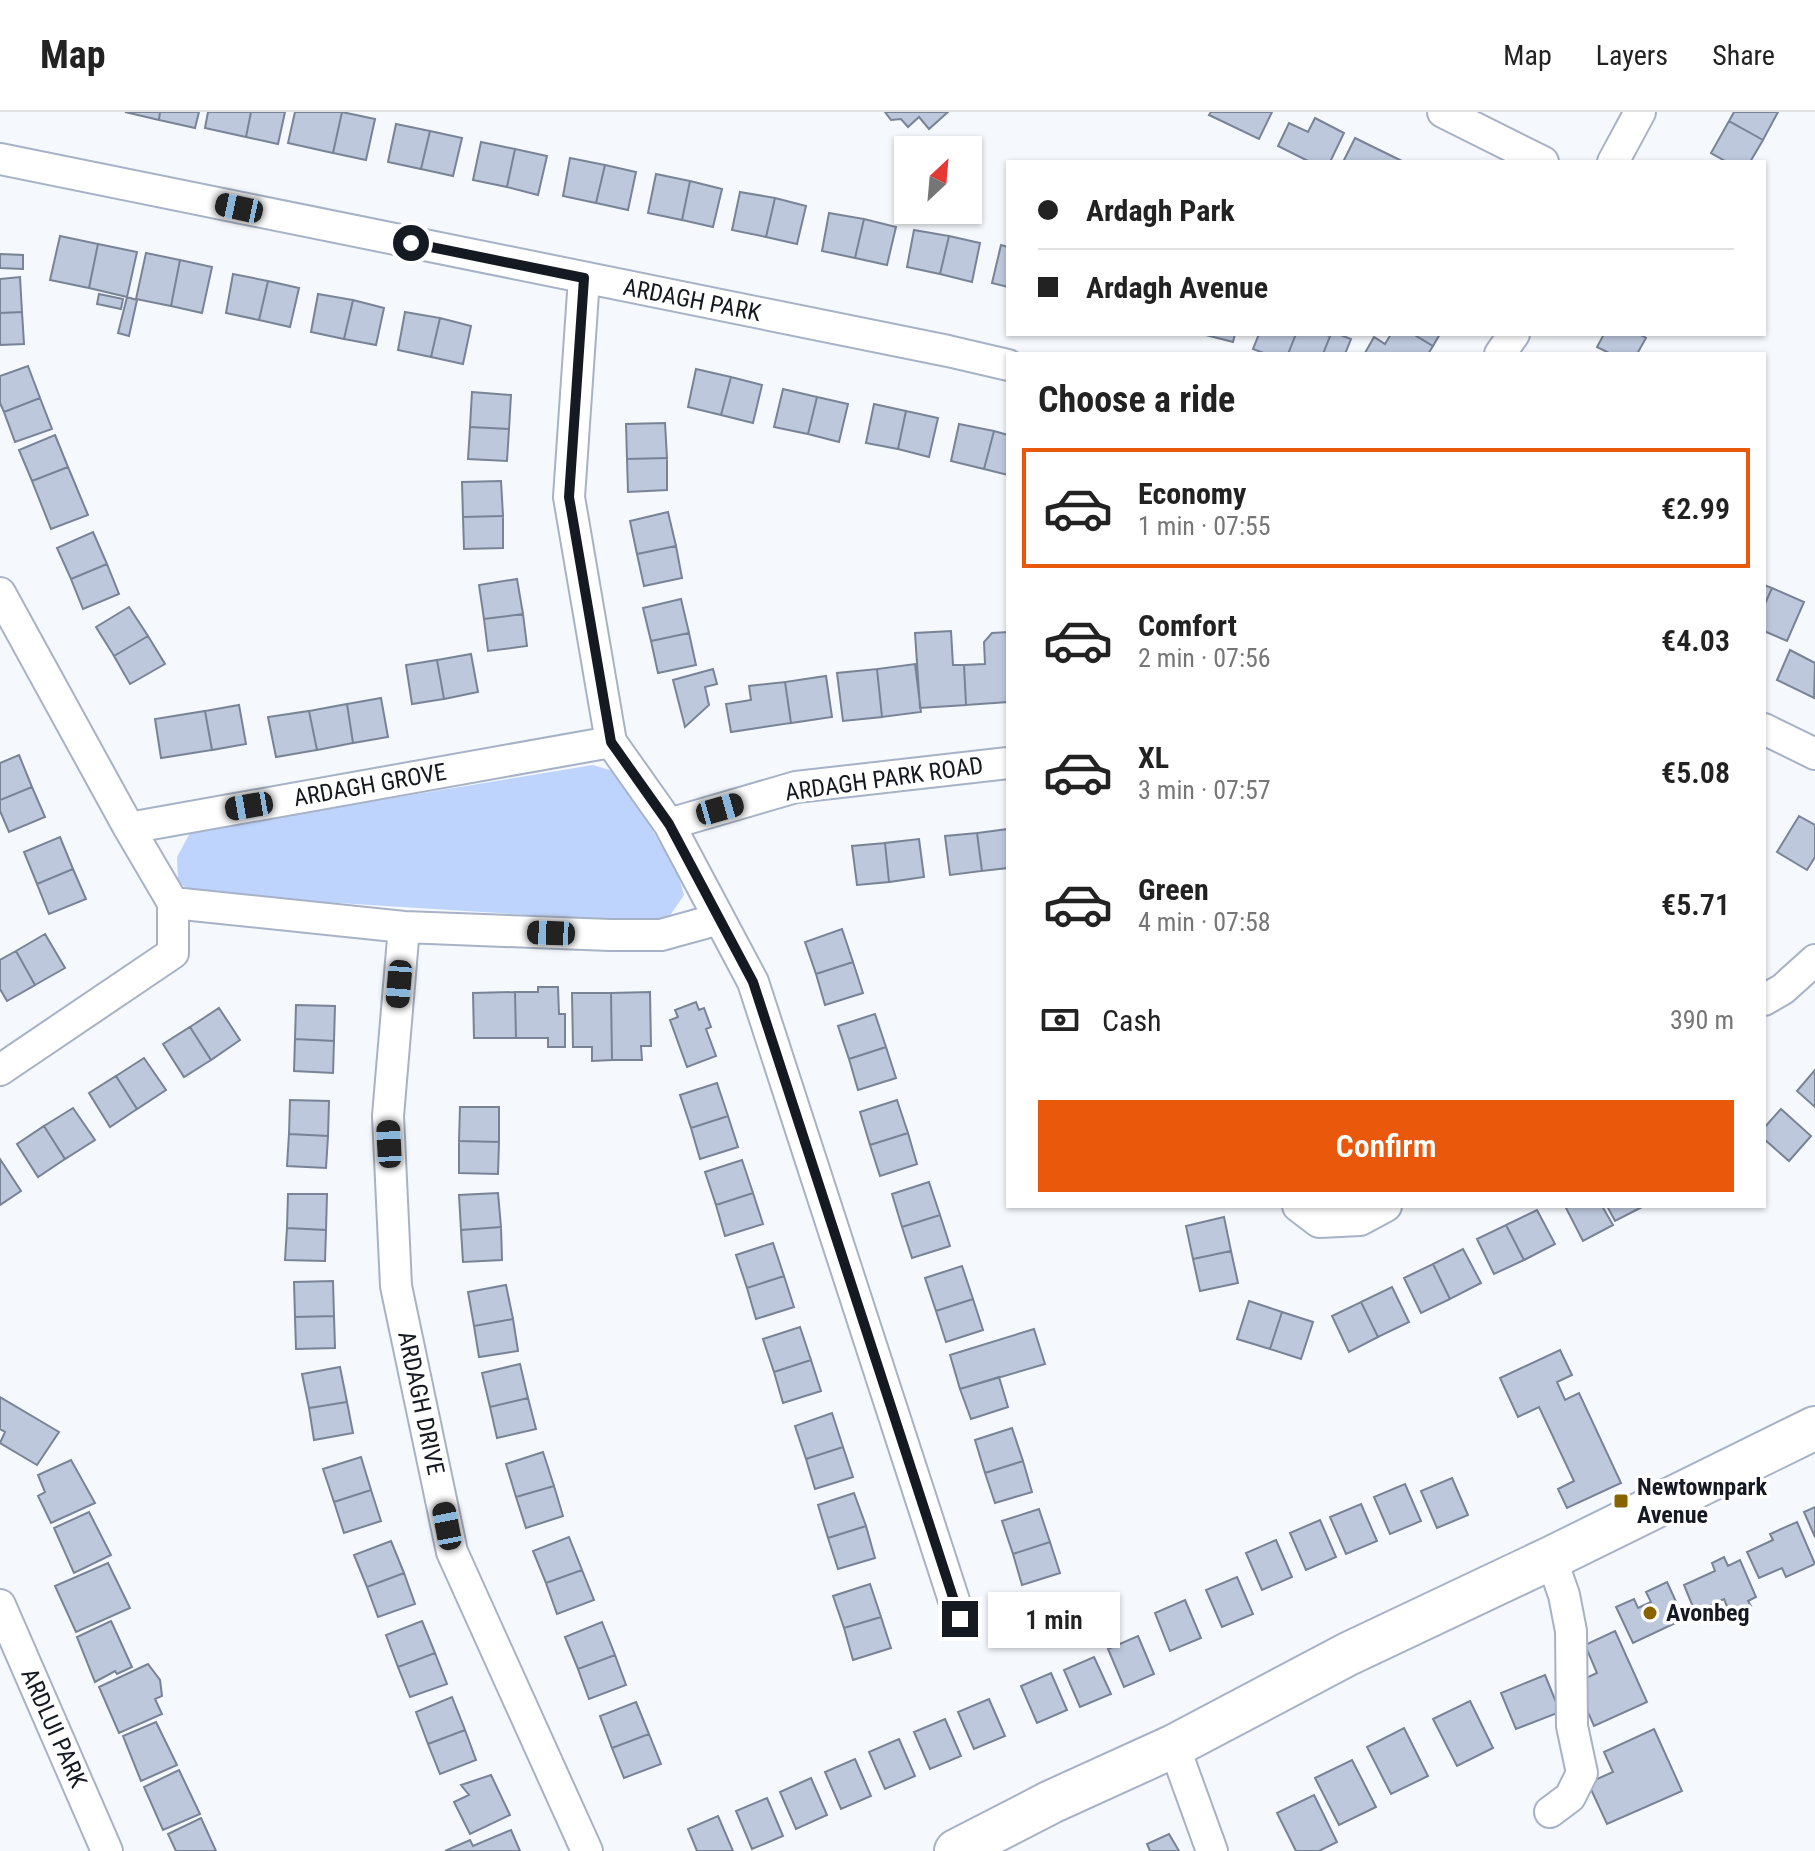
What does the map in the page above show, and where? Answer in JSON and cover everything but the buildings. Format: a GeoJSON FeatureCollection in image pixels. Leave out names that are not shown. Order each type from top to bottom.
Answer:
{"type":"FeatureCollection","features":[{"type":"Feature","properties":{"kind":"main road"},"geometry":{"type":"LineString","coordinates":[[956,1851],[1051,1802],[1174,1746],[1348,1654],[1815,1428]]}},
{"type":"Feature","properties":{"kind":"street"},"geometry":{"type":"LineString","coordinates":[[1443,112],[1539,160]]}},
{"type":"Feature","properties":{"kind":"street"},"geometry":{"type":"LineString","coordinates":[[1614,160],[1640,112]]}},
{"type":"Feature","properties":{"kind":"street","name":"ARDAGH PARK"},"geometry":{"type":"LineString","coordinates":[[0,159],[1006,365]]}},
{"type":"Feature","properties":{"kind":"street"},"geometry":{"type":"LineString","coordinates":[[584,278],[569,497],[611,742],[669,824],[753,982],[960,1619]]}},
{"type":"Feature","properties":{"kind":"street"},"geometry":{"type":"LineString","coordinates":[[0,593],[173,903],[173,953],[0,1070]]}},
{"type":"Feature","properties":{"kind":"street"},"geometry":{"type":"LineString","coordinates":[[1766,730],[1815,754]]}},
{"type":"Feature","properties":{"kind":"street","name":"ARDAGH GROVE"},"geometry":{"type":"LineString","coordinates":[[129,828],[611,742]]}},
{"type":"Feature","properties":{"kind":"street","name":"ARDAGH PARK ROAD"},"geometry":{"type":"LineString","coordinates":[[669,824],[796,787],[1006,763]]}},
{"type":"Feature","properties":{"kind":"street"},"geometry":{"type":"LineString","coordinates":[[173,903],[404,927],[610,935],[661,935],[719,919]]}},
{"type":"Feature","properties":{"kind":"street","name":"ARDAGH DRIVE"},"geometry":{"type":"LineString","coordinates":[[404,927],[388,1116],[396,1286],[452,1552],[587,1851]]}},
{"type":"Feature","properties":{"kind":"street"},"geometry":{"type":"LineString","coordinates":[[1766,999],[1783,989],[1815,960]]}},
{"type":"Feature","properties":{"kind":"street"},"geometry":{"type":"LineString","coordinates":[[1301,1208],[1319,1222],[1360,1220],[1382,1208]]}},
{"type":"Feature","properties":{"kind":"street"},"geometry":{"type":"LineString","coordinates":[[1550,1812],[1570,1797],[1582,1773],[1572,1726],[1571,1631],[1564,1595],[1551,1558]]}},
{"type":"Feature","properties":{"kind":"street","name":"ARDLUI PARK"},"geometry":{"type":"LineString","coordinates":[[0,1605],[107,1851]]}},
{"type":"Feature","properties":{"kind":"street"},"geometry":{"type":"LineString","coordinates":[[1174,1746],[1212,1851]]}},
{"type":"Feature","properties":{"kind":"shaded area"},"geometry":{"type":"Polygon","coordinates":[[[593,765],[613,771],[630,786],[677,870],[684,895],[669,917],[640,922],[195,894],[178,882],[177,857],[191,831],[593,765]]]}},
{"type":"Feature","properties":{"kind":"place","name":"Newtownpark Avenue"},"geometry":{"type":"Point","coordinates":[1621,1501]}},
{"type":"Feature","properties":{"kind":"place","name":"Avonbeg"},"geometry":{"type":"Point","coordinates":[1650,1613]}},
{"type":"Feature","properties":{"kind":"route"},"geometry":{"type":"LineString","coordinates":[[411,243],[584,278],[569,497],[611,742],[669,824],[753,982],[960,1619]]}}]}
